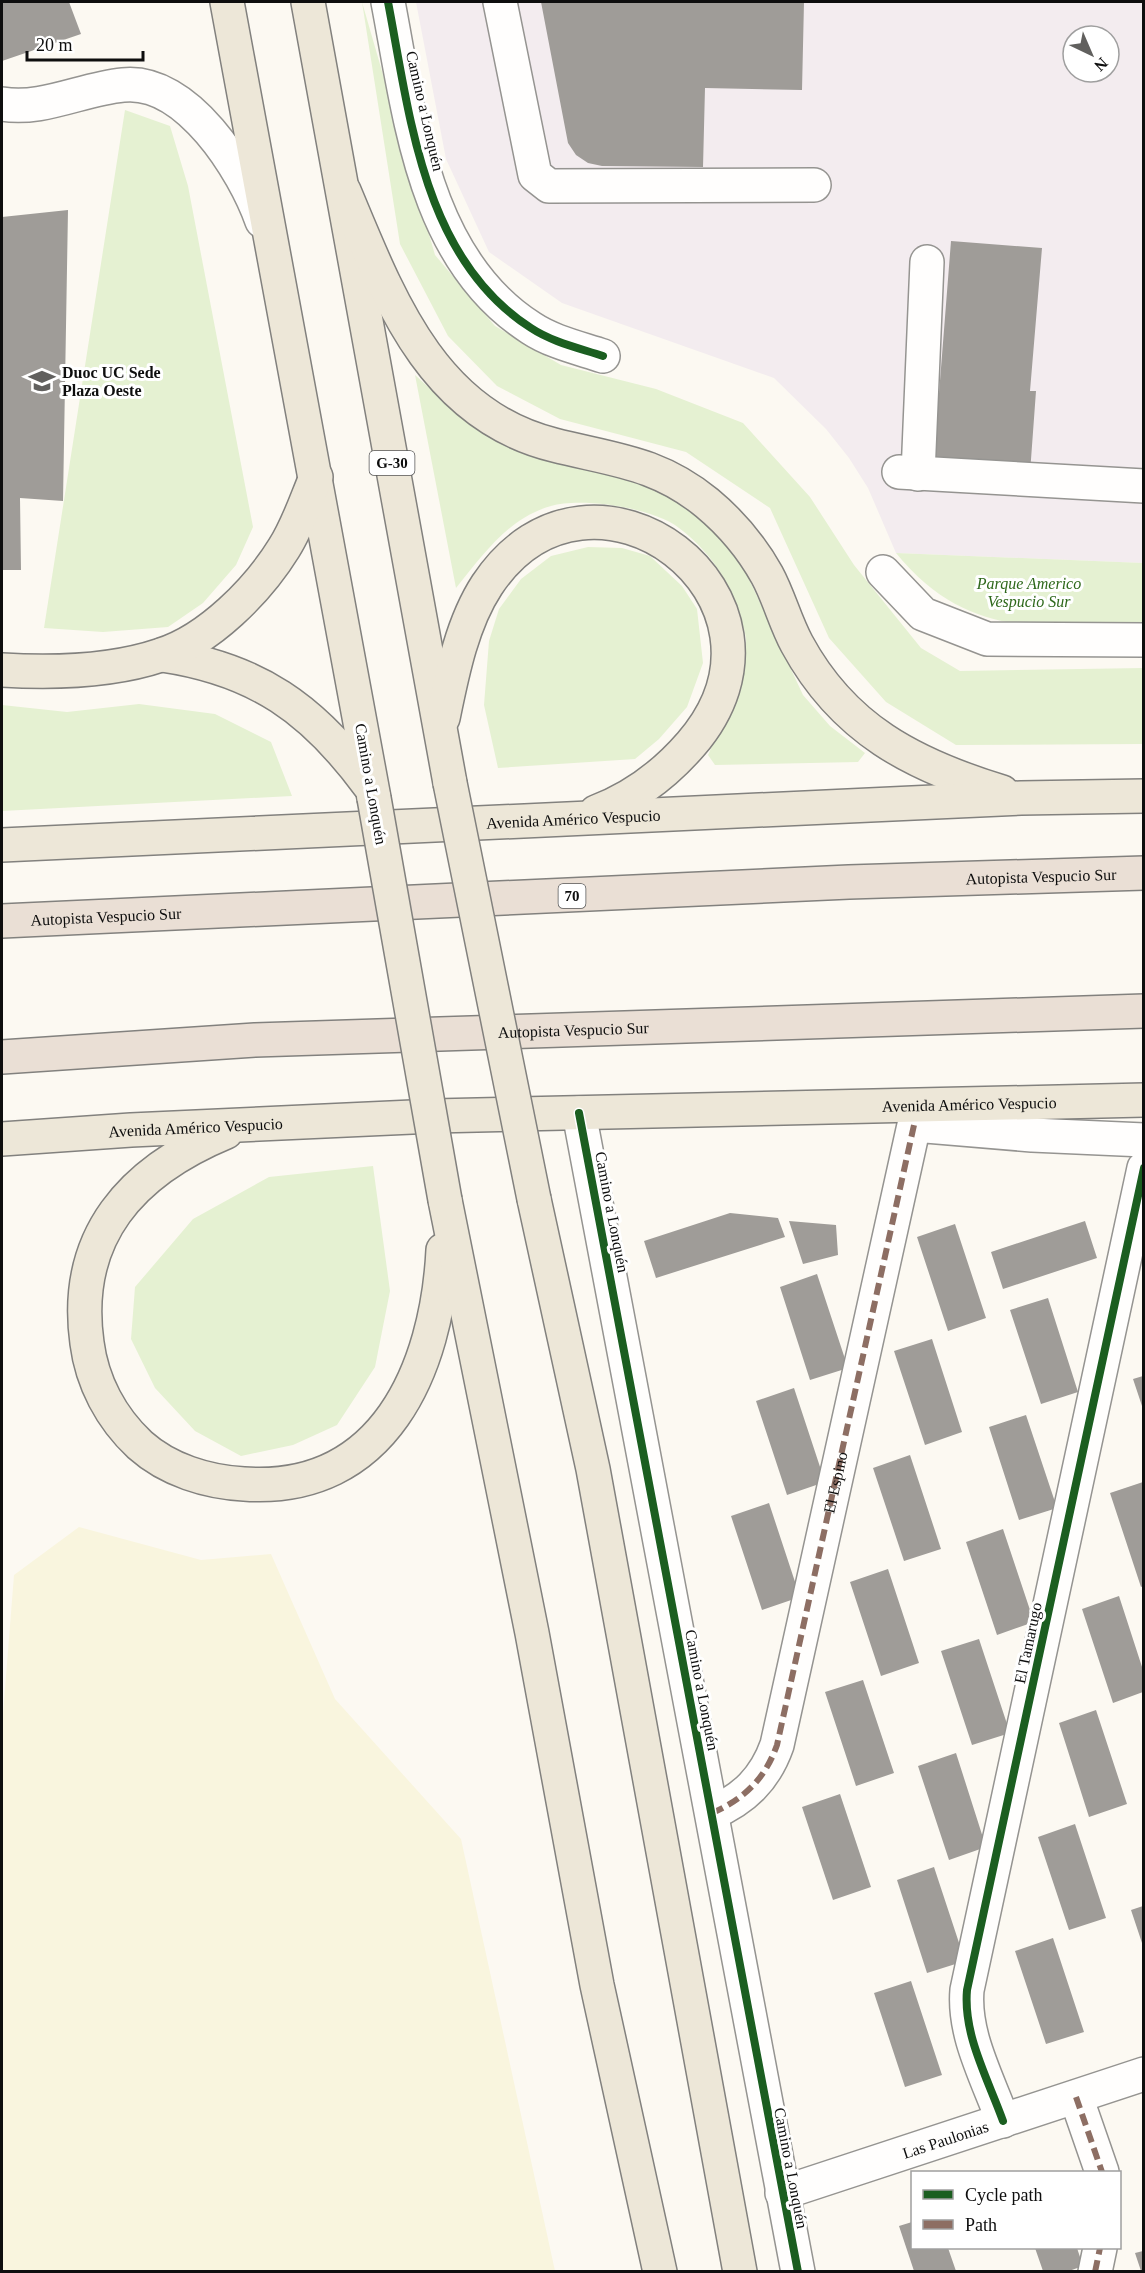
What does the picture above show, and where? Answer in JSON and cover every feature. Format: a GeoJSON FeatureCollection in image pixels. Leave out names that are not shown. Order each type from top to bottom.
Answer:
{"type":"FeatureCollection","features":[{"type":"Feature","properties":{"kind":"highway","name":"Autopista Vespucio Sur"},"geometry":{"type":"LineString","coordinates":[[2,921],[849,882],[1143,873]]}},
{"type":"Feature","properties":{"kind":"highway","name":"Autopista Vespucio Sur"},"geometry":{"type":"LineString","coordinates":[[2,1057],[255,1040],[1143,1011]]}},
{"type":"Feature","properties":{"kind":"main road","name":"Camino a Lonquén"},"geometry":{"type":"LineString","coordinates":[[226,2],[269,243],[316,477],[446,1204],[532,1633],[597,1985],[660,2271]]}},
{"type":"Feature","properties":{"kind":"main road","name":"G-30"},"geometry":{"type":"LineString","coordinates":[[308,2],[344,191],[440,735],[534,1199],[593,1469],[740,2271]]}},
{"type":"Feature","properties":{"kind":"main road"},"geometry":{"type":"LineString","coordinates":[[344,191],[369,252],[412,336],[429,362],[467,402],[494,422],[524,436],[629,461],[681,484],[729,523],[749,547],[768,576],[796,643],[816,675],[856,720],[880,739],[927,764],[973,783],[1020,798]]}},
{"type":"Feature","properties":{"kind":"main road"},"geometry":{"type":"LineString","coordinates":[[162,655],[220,620],[267,574],[285,547],[316,477]]}},
{"type":"Feature","properties":{"kind":"main road"},"geometry":{"type":"LineString","coordinates":[[440,735],[449,687],[471,617],[487,585],[522,549],[565,526],[587,523],[614,525],[642,531],[667,543],[687,558],[704,578],[716,600],[726,640],[727,661],[724,686],[715,710],[702,732],[662,774],[611,806],[583,817]]}},
{"type":"Feature","properties":{"kind":"main road"},"geometry":{"type":"LineString","coordinates":[[2,670],[68,671],[162,655],[222,667],[278,693],[308,715],[335,742],[373,793]]}},
{"type":"Feature","properties":{"kind":"main road","name":"Avenida Américo Vespucio"},"geometry":{"type":"LineString","coordinates":[[2,845],[1020,798],[1143,796]]}},
{"type":"Feature","properties":{"kind":"main road","name":"Avenida Américo Vespucio"},"geometry":{"type":"LineString","coordinates":[[2,1140],[434,1116],[790,1106],[1143,1100]]}},
{"type":"Feature","properties":{"kind":"main road"},"geometry":{"type":"LineString","coordinates":[[790,1106],[914,1125]]}},
{"type":"Feature","properties":{"kind":"main road"},"geometry":{"type":"LineString","coordinates":[[242,1125],[206,1140],[173,1159],[148,1178],[126,1200],[98,1240],[84,1287],[84,1320],[88,1352],[97,1383],[108,1407],[141,1446],[162,1461],[193,1475],[226,1483],[261,1485],[292,1483],[321,1474],[348,1460],[379,1435],[405,1401],[427,1353],[442,1285],[446,1204]]}},
{"type":"Feature","properties":{"kind":"street","name":"Camino a Lonquén"},"geometry":{"type":"LineString","coordinates":[[388,2],[423,171],[460,253],[475,277],[513,316],[554,340],[603,356]]}},
{"type":"Feature","properties":{"kind":"street"},"geometry":{"type":"LineString","coordinates":[[500,2],[535,175],[549,186],[814,185]]}},
{"type":"Feature","properties":{"kind":"street"},"geometry":{"type":"LineString","coordinates":[[8,108],[123,85],[150,87],[164,93],[191,114],[229,157],[257,207],[269,243]]}},
{"type":"Feature","properties":{"kind":"street"},"geometry":{"type":"LineString","coordinates":[[927,262],[908,473],[1143,486]]}},
{"type":"Feature","properties":{"kind":"street"},"geometry":{"type":"LineString","coordinates":[[883,572],[923,614],[987,639],[1143,640]]}},
{"type":"Feature","properties":{"kind":"street","name":"Camino a Lonquén"},"geometry":{"type":"LineString","coordinates":[[579,1113],[798,2271]]}},
{"type":"Feature","properties":{"kind":"street","name":"Avenida Américo Vespucio"},"geometry":{"type":"LineString","coordinates":[[914,1125],[1032,1135],[1143,1140]]}},
{"type":"Feature","properties":{"kind":"street","name":"El Espino"},"geometry":{"type":"LineString","coordinates":[[712,1813],[748,1792],[770,1763],[777,1745],[914,1125]]}},
{"type":"Feature","properties":{"kind":"street","name":"El Tamarugo"},"geometry":{"type":"LineString","coordinates":[[1003,2121],[972,2037],[967,2014],[967,1990],[1143,1168]]}},
{"type":"Feature","properties":{"kind":"street","name":"Las Paulonias"},"geometry":{"type":"LineString","coordinates":[[782,2193],[1143,2074]]}},
{"type":"Feature","properties":{"kind":"street"},"geometry":{"type":"LineString","coordinates":[[1076,2097],[1102,2171]]}},
{"type":"Feature","properties":{"kind":"street"},"geometry":{"type":"LineString","coordinates":[[1095,2271],[1100,2249]]}},
{"type":"Feature","properties":{"kind":"shaded area"},"geometry":{"type":"Polygon","coordinates":[[[416,2],[1143,2],[1143,563],[896,553],[868,488],[849,458],[826,429],[774,378],[562,303],[489,252],[446,159],[416,2]]]}},
{"type":"Feature","properties":{"kind":"shaded area"},"geometry":{"type":"Polygon","coordinates":[[[79,1527],[201,1560],[271,1554],[335,1699],[461,1839],[555,2271],[2,2271],[2,1727],[14,1575],[79,1527]]]}},
{"type":"Feature","properties":{"kind":"green space"},"geometry":{"type":"Polygon","coordinates":[[[362,2],[435,255],[495,326],[561,365],[656,389],[743,423],[810,497],[854,565],[921,648],[960,671],[1143,668],[1143,744],[956,745],[886,702],[829,638],[770,508],[686,452],[560,419],[497,386],[448,336],[400,244],[362,2]]]}},
{"type":"Feature","properties":{"kind":"green space"},"geometry":{"type":"Polygon","coordinates":[[[125,110],[170,126],[188,186],[253,527],[236,565],[203,603],[168,627],[103,632],[44,628],[125,110]]]}},
{"type":"Feature","properties":{"kind":"green space"},"geometry":{"type":"Polygon","coordinates":[[[415,375],[447,404],[502,442],[641,482],[697,513],[741,562],[803,695],[830,726],[865,753],[858,762],[715,765],[708,755],[738,687],[745,658],[746,636],[723,576],[699,545],[668,521],[617,506],[581,503],[551,506],[522,519],[497,539],[456,588],[415,375]]]}},
{"type":"Feature","properties":{"kind":"green space"},"geometry":{"type":"Polygon","coordinates":[[[588,547],[622,548],[650,556],[682,586],[697,609],[703,663],[687,707],[659,739],[635,759],[498,768],[484,705],[489,641],[499,609],[521,579],[551,556],[588,547]]]}},
{"type":"Feature","properties":{"kind":"green space","name":"Parque Americo Vespucio Sur"},"geometry":{"type":"Polygon","coordinates":[[[896,553],[1143,563],[1143,627],[1039,626],[1008,622],[979,614],[950,601],[923,581],[896,553]]]}},
{"type":"Feature","properties":{"kind":"green space"},"geometry":{"type":"Polygon","coordinates":[[[139,704],[215,714],[271,742],[292,796],[2,811],[2,705],[67,712],[139,704]]]}},
{"type":"Feature","properties":{"kind":"green space"},"geometry":{"type":"Polygon","coordinates":[[[373,1166],[390,1291],[375,1367],[337,1425],[293,1445],[241,1456],[195,1431],[155,1388],[131,1339],[135,1287],[193,1219],[269,1177],[373,1166]]]}},
{"type":"Feature","properties":{"kind":"building"},"geometry":{"type":"Polygon","coordinates":[[[2,2],[69,2],[81,34],[2,61],[2,2]]]}},
{"type":"Feature","properties":{"kind":"building"},"geometry":{"type":"Polygon","coordinates":[[[541,2],[804,2],[802,90],[705,88],[703,167],[602,166],[588,163],[576,155],[568,143],[541,2]]]}},
{"type":"Feature","properties":{"kind":"building"},"geometry":{"type":"Polygon","coordinates":[[[68,210],[63,501],[20,498],[21,570],[2,570],[2,217],[68,210]]]}},
{"type":"Feature","properties":{"kind":"building"},"geometry":{"type":"Polygon","coordinates":[[[951,241],[1042,248],[1030,391],[1036,391],[1030,473],[934,457],[951,241]]]}},
{"type":"Feature","properties":{"kind":"building"},"geometry":{"type":"Polygon","coordinates":[[[730,1213],[778,1218],[785,1237],[656,1278],[644,1241],[730,1213]]]}},
{"type":"Feature","properties":{"kind":"building"},"geometry":{"type":"Polygon","coordinates":[[[789,1221],[836,1225],[838,1255],[803,1264],[789,1221]]]}},
{"type":"Feature","properties":{"kind":"building"},"geometry":{"type":"Polygon","coordinates":[[[1085,1221],[1097,1258],[1003,1289],[991,1252],[1085,1221]]]}},
{"type":"Feature","properties":{"kind":"building"},"geometry":{"type":"Polygon","coordinates":[[[955,1224],[986,1318],[948,1331],[917,1237],[955,1224]]]}},
{"type":"Feature","properties":{"kind":"building"},"geometry":{"type":"Polygon","coordinates":[[[817,1274],[848,1368],[810,1380],[780,1287],[817,1274]]]}},
{"type":"Feature","properties":{"kind":"building"},"geometry":{"type":"Polygon","coordinates":[[[1048,1298],[1078,1392],[1041,1404],[1010,1310],[1048,1298]]]}},
{"type":"Feature","properties":{"kind":"building"},"geometry":{"type":"Polygon","coordinates":[[[932,1339],[962,1432],[925,1445],[894,1351],[932,1339]]]}},
{"type":"Feature","properties":{"kind":"building"},"geometry":{"type":"Polygon","coordinates":[[[1143,1376],[1143,1409],[1133,1379],[1143,1376]]]}},
{"type":"Feature","properties":{"kind":"building"},"geometry":{"type":"Polygon","coordinates":[[[794,1388],[825,1482],[787,1495],[756,1401],[794,1388]]]}},
{"type":"Feature","properties":{"kind":"building"},"geometry":{"type":"Polygon","coordinates":[[[1026,1415],[1057,1508],[1019,1520],[989,1427],[1026,1415]]]}},
{"type":"Feature","properties":{"kind":"building"},"geometry":{"type":"Polygon","coordinates":[[[910,1455],[941,1549],[904,1561],[873,1468],[910,1455]]]}},
{"type":"Feature","properties":{"kind":"building"},"geometry":{"type":"Polygon","coordinates":[[[1143,1482],[1143,1586],[1141,1587],[1110,1493],[1143,1482]]]}},
{"type":"Feature","properties":{"kind":"building"},"geometry":{"type":"Polygon","coordinates":[[[769,1503],[800,1597],[762,1610],[731,1516],[769,1503]]]}},
{"type":"Feature","properties":{"kind":"building"},"geometry":{"type":"Polygon","coordinates":[[[1003,1529],[1034,1622],[997,1635],[966,1542],[1003,1529]]]}},
{"type":"Feature","properties":{"kind":"building"},"geometry":{"type":"Polygon","coordinates":[[[888,1569],[919,1663],[881,1676],[850,1582],[888,1569]]]}},
{"type":"Feature","properties":{"kind":"building"},"geometry":{"type":"Polygon","coordinates":[[[1119,1596],[1143,1670],[1143,1692],[1113,1703],[1082,1609],[1119,1596]]]}},
{"type":"Feature","properties":{"kind":"building"},"geometry":{"type":"Polygon","coordinates":[[[979,1639],[1010,1733],[972,1745],[941,1651],[979,1639]]]}},
{"type":"Feature","properties":{"kind":"building"},"geometry":{"type":"Polygon","coordinates":[[[863,1680],[894,1773],[856,1786],[825,1692],[863,1680]]]}},
{"type":"Feature","properties":{"kind":"building"},"geometry":{"type":"Polygon","coordinates":[[[1096,1710],[1127,1804],[1089,1817],[1059,1723],[1096,1710]]]}},
{"type":"Feature","properties":{"kind":"building"},"geometry":{"type":"Polygon","coordinates":[[[956,1753],[986,1847],[949,1860],[918,1766],[956,1753]]]}},
{"type":"Feature","properties":{"kind":"building"},"geometry":{"type":"Polygon","coordinates":[[[840,1794],[871,1887],[833,1900],[802,1807],[840,1794]]]}},
{"type":"Feature","properties":{"kind":"building"},"geometry":{"type":"Polygon","coordinates":[[[1075,1824],[1106,1918],[1069,1930],[1038,1837],[1075,1824]]]}},
{"type":"Feature","properties":{"kind":"building"},"geometry":{"type":"Polygon","coordinates":[[[934,1867],[965,1961],[927,1973],[897,1880],[934,1867]]]}},
{"type":"Feature","properties":{"kind":"building"},"geometry":{"type":"Polygon","coordinates":[[[1143,1906],[1143,1946],[1131,1910],[1143,1906]]]}},
{"type":"Feature","properties":{"kind":"building"},"geometry":{"type":"Polygon","coordinates":[[[1053,1938],[1084,2032],[1046,2044],[1015,1951],[1053,1938]]]}},
{"type":"Feature","properties":{"kind":"building"},"geometry":{"type":"Polygon","coordinates":[[[911,1981],[942,2075],[905,2087],[874,1993],[911,1981]]]}},
{"type":"Feature","properties":{"kind":"building"},"geometry":{"type":"Polygon","coordinates":[[[911,2222],[911,2249],[948,2249],[956,2271],[914,2271],[899,2226],[911,2222]]]}},
{"type":"Feature","properties":{"kind":"building"},"geometry":{"type":"Polygon","coordinates":[[[1035,2249],[1077,2249],[1083,2266],[1069,2271],[1043,2271],[1035,2249]]]}},
{"type":"Feature","properties":{"kind":"building"},"geometry":{"type":"Polygon","coordinates":[[[1143,2251],[1143,2271],[1141,2271],[1135,2253],[1143,2251]]]}},
{"type":"Feature","properties":{"kind":"marked path"},"geometry":{"type":"LineString","coordinates":[[712,1813],[734,1801],[752,1787],[766,1768],[777,1745],[914,1125]]}},
{"type":"Feature","properties":{"kind":"marked path"},"geometry":{"type":"LineString","coordinates":[[1076,2097],[1102,2171]]}},
{"type":"Feature","properties":{"kind":"marked path"},"geometry":{"type":"LineString","coordinates":[[1095,2272],[1100,2249]]}},
{"type":"Feature","properties":{"kind":"cycle path"},"geometry":{"type":"LineString","coordinates":[[388,2],[404,91],[427,182],[444,225],[466,264],[495,299],[531,328],[557,341],[603,356]]}},
{"type":"Feature","properties":{"kind":"cycle path"},"geometry":{"type":"LineString","coordinates":[[579,1113],[798,2272]]}},
{"type":"Feature","properties":{"kind":"cycle path"},"geometry":{"type":"LineString","coordinates":[[1003,2121],[973,2040],[969,2024],[967,1990],[1144,1168]]}},
{"type":"Feature","properties":{"kind":"place","name":"Duoc UC Sede Plaza Oeste"},"geometry":{"type":"Point","coordinates":[42,381]}}]}
